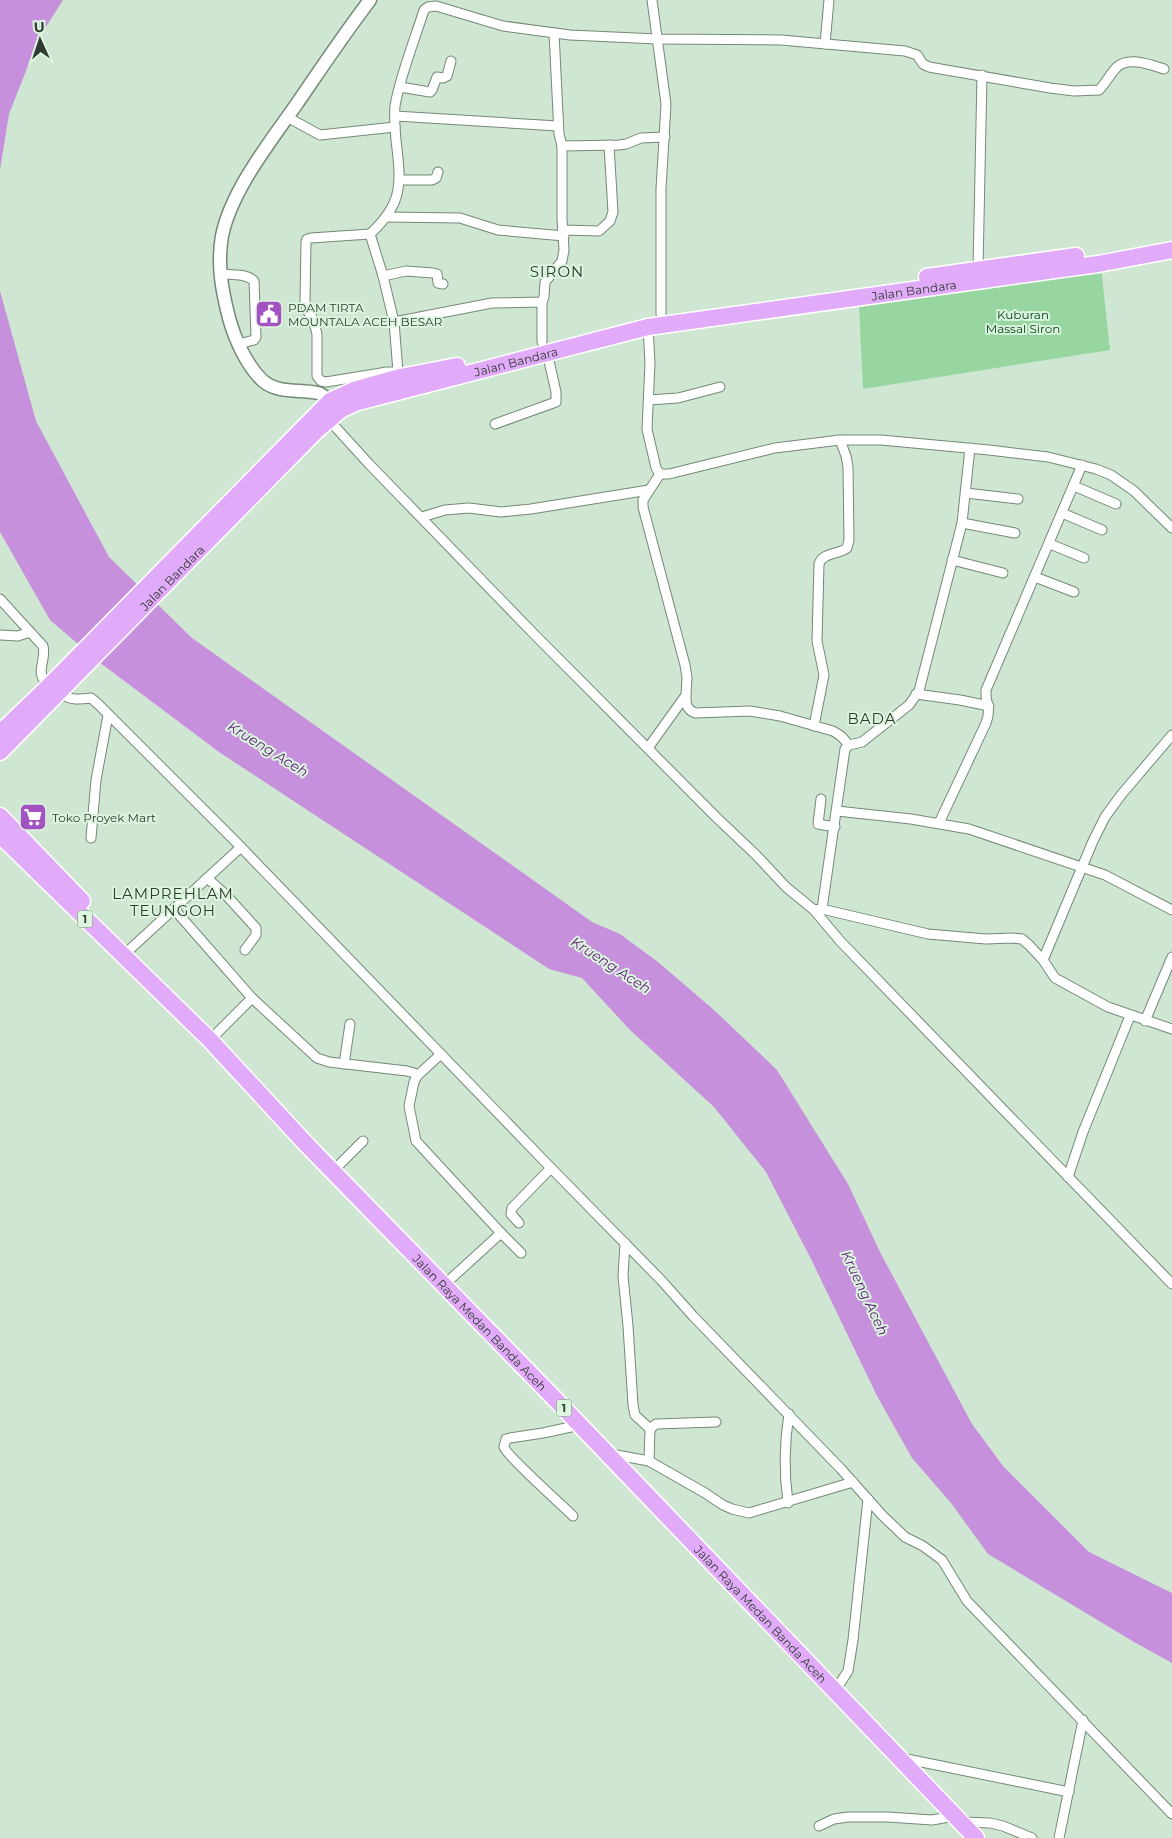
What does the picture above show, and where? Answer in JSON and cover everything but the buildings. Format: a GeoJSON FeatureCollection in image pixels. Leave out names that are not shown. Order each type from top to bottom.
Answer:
{"type":"FeatureCollection","features":[{"type":"Feature","properties":{"kind":"highway","name":"Jalan Bandara"},"geometry":{"type":"LineString","coordinates":[[1,747],[54,689],[314,425],[330,420],[342,409],[358,402],[444,375],[545,347],[604,326],[661,314],[881,285],[978,269],[1091,254],[1172,239]]}},
{"type":"Feature","properties":{"kind":"highway","name":"Jalan Bandara"},"geometry":{"type":"LineString","coordinates":[[545,347],[648,327],[1098,264],[1172,250]]}},
{"type":"Feature","properties":{"kind":"highway","name":"Jalan Bandara"},"geometry":{"type":"LineString","coordinates":[[314,425],[323,392],[354,390],[399,375],[444,375]]}},
{"type":"Feature","properties":{"kind":"highway","name":"Jalan Raya Medan Banda Aceh"},"geometry":{"type":"LineString","coordinates":[[1,822],[72,890],[128,952],[150,981]]}},
{"type":"Feature","properties":{"kind":"highway","name":"Jalan Raya Medan Banda Aceh"},"geometry":{"type":"LineString","coordinates":[[1,822],[150,981],[210,1040],[974,1837]]}},
{"type":"Feature","properties":{"kind":"street"},"geometry":{"type":"LineString","coordinates":[[323,392],[284,390],[271,386],[264,382],[254,370],[232,331],[221,284],[222,236],[229,214],[241,189],[287,117],[370,0]]}},
{"type":"Feature","properties":{"kind":"street"},"geometry":{"type":"LineString","coordinates":[[652,0],[666,104],[662,189],[661,314]]}},
{"type":"Feature","properties":{"kind":"street"},"geometry":{"type":"LineString","coordinates":[[825,44],[829,0]]}},
{"type":"Feature","properties":{"kind":"street"},"geometry":{"type":"LineString","coordinates":[[323,392],[317,376],[317,334],[305,301],[306,242],[307,239],[311,238],[370,234],[386,217],[398,195],[400,180],[395,127],[396,104],[424,10],[428,7],[436,6],[503,26],[554,33],[657,39],[753,40],[905,51],[917,55],[926,66],[1050,88],[1099,90],[1116,69],[1126,63],[1137,62],[1164,69]]}},
{"type":"Feature","properties":{"kind":"street"},"geometry":{"type":"LineString","coordinates":[[495,424],[556,402],[556,392],[545,347],[542,302],[545,282],[563,260],[562,146],[558,126],[554,33]]}},
{"type":"Feature","properties":{"kind":"street"},"geometry":{"type":"LineString","coordinates":[[400,87],[430,92],[437,77],[443,78],[447,76],[451,61]]}},
{"type":"Feature","properties":{"kind":"street"},"geometry":{"type":"LineString","coordinates":[[978,269],[982,75]]}},
{"type":"Feature","properties":{"kind":"street"},"geometry":{"type":"LineString","coordinates":[[395,116],[558,126]]}},
{"type":"Feature","properties":{"kind":"street"},"geometry":{"type":"LineString","coordinates":[[287,117],[320,135],[395,127]]}},
{"type":"Feature","properties":{"kind":"street"},"geometry":{"type":"LineString","coordinates":[[562,146],[626,144],[641,138],[665,137]]}},
{"type":"Feature","properties":{"kind":"street"},"geometry":{"type":"LineString","coordinates":[[386,217],[460,218],[498,230],[564,233],[599,231],[611,219],[613,208],[609,145]]}},
{"type":"Feature","properties":{"kind":"street"},"geometry":{"type":"LineString","coordinates":[[400,180],[432,180],[436,178],[438,172]]}},
{"type":"Feature","properties":{"kind":"street"},"geometry":{"type":"LineString","coordinates":[[323,392],[326,382],[383,372],[399,375],[394,322],[370,234]]}},
{"type":"Feature","properties":{"kind":"street"},"geometry":{"type":"LineString","coordinates":[[383,276],[411,271],[433,272],[437,274],[438,283],[442,284]]}},
{"type":"Feature","properties":{"kind":"street"},"geometry":{"type":"LineString","coordinates":[[220,274],[245,276],[254,281],[256,337],[254,340],[239,344]]}},
{"type":"Feature","properties":{"kind":"street"},"geometry":{"type":"LineString","coordinates":[[394,322],[492,303],[542,302]]}},
{"type":"Feature","properties":{"kind":"street"},"geometry":{"type":"LineString","coordinates":[[648,327],[650,364],[647,428],[656,468],[660,474]]}},
{"type":"Feature","properties":{"kind":"street"},"geometry":{"type":"LineString","coordinates":[[649,400],[678,398],[720,387]]}},
{"type":"Feature","properties":{"kind":"street"},"geometry":{"type":"LineString","coordinates":[[330,420],[369,464],[539,639],[716,817],[786,887],[818,909],[841,942],[1172,1284]]}},
{"type":"Feature","properties":{"kind":"street"},"geometry":{"type":"LineString","coordinates":[[660,474],[669,474],[775,448],[840,440],[881,440],[970,448],[1048,458],[1082,465],[1111,475],[1126,484],[1172,528]]}},
{"type":"Feature","properties":{"kind":"street"},"geometry":{"type":"LineString","coordinates":[[814,726],[824,674],[817,641],[819,564],[820,559],[824,556],[841,552],[847,548],[849,540],[848,467],[844,447],[840,440]]}},
{"type":"Feature","properties":{"kind":"street"},"geometry":{"type":"LineString","coordinates":[[818,909],[835,827],[845,749],[849,745],[862,742],[908,705],[918,691],[962,523],[970,448]]}},
{"type":"Feature","properties":{"kind":"street"},"geometry":{"type":"LineString","coordinates":[[938,823],[990,714],[985,698],[986,690],[1050,544],[1082,465]]}},
{"type":"Feature","properties":{"kind":"street"},"geometry":{"type":"LineString","coordinates":[[660,474],[643,500],[643,506],[685,665],[686,706],[695,713],[750,711],[780,716],[841,736],[849,745]]}},
{"type":"Feature","properties":{"kind":"street"},"geometry":{"type":"LineString","coordinates":[[1074,486],[1116,504]]}},
{"type":"Feature","properties":{"kind":"street"},"geometry":{"type":"LineString","coordinates":[[422,517],[446,510],[470,508],[501,512],[531,509],[649,490]]}},
{"type":"Feature","properties":{"kind":"street"},"geometry":{"type":"LineString","coordinates":[[966,492],[1018,499]]}},
{"type":"Feature","properties":{"kind":"street"},"geometry":{"type":"LineString","coordinates":[[1062,513],[1102,530]]}},
{"type":"Feature","properties":{"kind":"street"},"geometry":{"type":"LineString","coordinates":[[962,523],[1014,533]]}},
{"type":"Feature","properties":{"kind":"street"},"geometry":{"type":"LineString","coordinates":[[1050,544],[1084,558]]}},
{"type":"Feature","properties":{"kind":"street"},"geometry":{"type":"LineString","coordinates":[[952,560],[1003,573]]}},
{"type":"Feature","properties":{"kind":"street"},"geometry":{"type":"LineString","coordinates":[[1035,576],[1074,592]]}},
{"type":"Feature","properties":{"kind":"street"},"geometry":{"type":"LineString","coordinates":[[0,599],[44,646],[45,652],[40,671],[44,681],[70,700],[76,701],[91,698],[241,847],[625,1243],[789,1414],[868,1500],[905,1537],[923,1546],[942,1560],[967,1601],[1172,1814]]}},
{"type":"Feature","properties":{"kind":"street"},"geometry":{"type":"LineString","coordinates":[[0,635],[18,636],[30,632]]}},
{"type":"Feature","properties":{"kind":"street"},"geometry":{"type":"LineString","coordinates":[[916,694],[989,706]]}},
{"type":"Feature","properties":{"kind":"street"},"geometry":{"type":"LineString","coordinates":[[648,748],[686,695]]}},
{"type":"Feature","properties":{"kind":"street"},"geometry":{"type":"LineString","coordinates":[[91,838],[96,780],[108,715]]}},
{"type":"Feature","properties":{"kind":"street"},"geometry":{"type":"LineString","coordinates":[[1043,960],[1105,818],[1121,795],[1172,735]]}},
{"type":"Feature","properties":{"kind":"street"},"geometry":{"type":"LineString","coordinates":[[821,799],[818,824],[835,827]]}},
{"type":"Feature","properties":{"kind":"street"},"geometry":{"type":"LineString","coordinates":[[837,811],[938,823],[969,829],[1106,876],[1172,910]]}},
{"type":"Feature","properties":{"kind":"street"},"geometry":{"type":"LineString","coordinates":[[128,952],[241,847]]}},
{"type":"Feature","properties":{"kind":"street"},"geometry":{"type":"LineString","coordinates":[[207,878],[225,894],[256,928],[256,935],[245,950]]}},
{"type":"Feature","properties":{"kind":"street"},"geometry":{"type":"LineString","coordinates":[[174,909],[252,998],[318,1058],[344,1064],[406,1071],[417,1076]]}},
{"type":"Feature","properties":{"kind":"street"},"geometry":{"type":"LineString","coordinates":[[818,909],[928,934],[1022,940],[1043,960],[1055,978],[1108,1007],[1172,1029]]}},
{"type":"Feature","properties":{"kind":"street"},"geometry":{"type":"LineString","coordinates":[[1145,1021],[1172,957]]}},
{"type":"Feature","properties":{"kind":"street"},"geometry":{"type":"LineString","coordinates":[[210,1040],[252,998]]}},
{"type":"Feature","properties":{"kind":"street"},"geometry":{"type":"LineString","coordinates":[[1068,1177],[1083,1132],[1130,1016]]}},
{"type":"Feature","properties":{"kind":"street"},"geometry":{"type":"LineString","coordinates":[[344,1064],[350,1024]]}},
{"type":"Feature","properties":{"kind":"street"},"geometry":{"type":"LineString","coordinates":[[441,1054],[417,1076],[414,1082],[409,1106],[416,1141],[521,1253]]}},
{"type":"Feature","properties":{"kind":"street"},"geometry":{"type":"LineString","coordinates":[[333,1170],[363,1141]]}},
{"type":"Feature","properties":{"kind":"street"},"geometry":{"type":"LineString","coordinates":[[519,1223],[511,1214],[512,1208],[551,1168]]}},
{"type":"Feature","properties":{"kind":"street"},"geometry":{"type":"LineString","coordinates":[[444,1285],[501,1233]]}},
{"type":"Feature","properties":{"kind":"street"},"geometry":{"type":"LineString","coordinates":[[625,1243],[623,1276],[633,1405],[635,1415],[650,1429]]}},
{"type":"Feature","properties":{"kind":"street"},"geometry":{"type":"LineString","coordinates":[[788,1503],[785,1436],[789,1414]]}},
{"type":"Feature","properties":{"kind":"street"},"geometry":{"type":"LineString","coordinates":[[649,1461],[650,1429],[656,1424],[716,1422]]}},
{"type":"Feature","properties":{"kind":"street"},"geometry":{"type":"LineString","coordinates":[[573,1516],[522,1468],[506,1451],[504,1445],[506,1439],[580,1425]]}},
{"type":"Feature","properties":{"kind":"street"},"geometry":{"type":"LineString","coordinates":[[606,1453],[649,1461],[732,1509],[750,1513],[853,1482]]}},
{"type":"Feature","properties":{"kind":"street"},"geometry":{"type":"LineString","coordinates":[[835,1691],[848,1670],[868,1500]]}},
{"type":"Feature","properties":{"kind":"street"},"geometry":{"type":"LineString","coordinates":[[1059,1838],[1083,1720]]}},
{"type":"Feature","properties":{"kind":"street"},"geometry":{"type":"LineString","coordinates":[[899,1758],[1069,1792]]}},
{"type":"Feature","properties":{"kind":"street"},"geometry":{"type":"LineString","coordinates":[[819,1826],[834,1819],[848,1817],[958,1819],[990,1823],[1032,1838]]}},
{"type":"Feature","properties":{"kind":"green space","name":"Kuburan Massal Siron"},"geometry":{"type":"Polygon","coordinates":[[[1101,267],[1110,350],[863,389],[859,306],[985,288],[1101,267]]]}},
{"type":"Feature","properties":{"kind":"water"},"geometry":{"type":"Polygon","coordinates":[[[0,0],[63,0],[39,38],[9,114],[0,170],[0,0]]]}},
{"type":"Feature","properties":{"kind":"water","name":"Krueng Aceh"},"geometry":{"type":"Polygon","coordinates":[[[0,291],[36,421],[109,557],[192,638],[592,922],[620,934],[658,962],[714,1010],[777,1070],[848,1184],[881,1254],[972,1424],[1003,1466],[1089,1552],[1172,1593],[1172,1663],[988,1554],[951,1503],[912,1458],[877,1396],[811,1259],[766,1172],[714,1107],[630,1030],[582,978],[549,969],[219,752],[99,662],[50,620],[0,532],[0,291]]]}},
{"type":"Feature","properties":{"kind":"place","name":"PDAM TIRTA MOUNTALA ACEH BESAR"},"geometry":{"type":"Point","coordinates":[269,314]}},
{"type":"Feature","properties":{"kind":"place","name":"Toko Proyek Mart"},"geometry":{"type":"Point","coordinates":[33,817]}},
{"type":"Feature","properties":{"kind":"district","name":"SIRON"},"geometry":{"type":"Point","coordinates":[557,271]}},
{"type":"Feature","properties":{"kind":"district","name":"BADA"},"geometry":{"type":"Point","coordinates":[872,718]}},
{"type":"Feature","properties":{"kind":"district","name":"LAMPREHLAM TEUNGOH"},"geometry":{"type":"Point","coordinates":[173,902]}}]}
